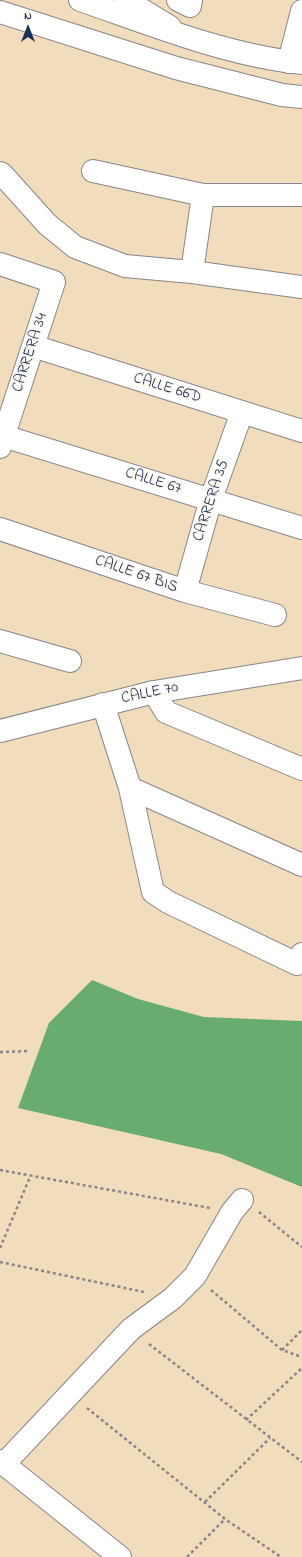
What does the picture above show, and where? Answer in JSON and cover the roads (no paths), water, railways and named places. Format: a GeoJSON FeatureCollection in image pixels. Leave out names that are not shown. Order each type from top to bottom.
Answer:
{"type":"FeatureCollection","features":[{"type":"Feature","properties":{"kind":"street"},"geometry":{"type":"LineString","coordinates":[[80,0],[223,48],[295,63],[302,10]]}},
{"type":"Feature","properties":{"kind":"street"},"geometry":{"type":"LineString","coordinates":[[126,0],[185,35]]}},
{"type":"Feature","properties":{"kind":"street"},"geometry":{"type":"LineString","coordinates":[[178,0],[190,6],[191,0]]}},
{"type":"Feature","properties":{"kind":"street"},"geometry":{"type":"LineString","coordinates":[[0,12],[176,68],[282,95],[302,97]]}},
{"type":"Feature","properties":{"kind":"street"},"geometry":{"type":"LineString","coordinates":[[93,171],[203,195],[302,194]]}},
{"type":"Feature","properties":{"kind":"street"},"geometry":{"type":"LineString","coordinates":[[0,173],[47,224],[75,247],[125,266],[192,272],[302,286]]}},
{"type":"Feature","properties":{"kind":"street"},"geometry":{"type":"LineString","coordinates":[[192,272],[203,195]]}},
{"type":"Feature","properties":{"kind":"street","name":"CARRERA 34"},"geometry":{"type":"LineString","coordinates":[[0,264],[54,282],[1,440]]}},
{"type":"Feature","properties":{"kind":"street","name":"CALLE 66D"},"geometry":{"type":"LineString","coordinates":[[33,346],[302,431]]}},
{"type":"Feature","properties":{"kind":"street","name":"CARRERA 35"},"geometry":{"type":"LineString","coordinates":[[185,591],[210,499],[242,412]]}},
{"type":"Feature","properties":{"kind":"street","name":"CALLE 67"},"geometry":{"type":"LineString","coordinates":[[1,440],[210,499],[302,528]]}},
{"type":"Feature","properties":{"kind":"street","name":"CALLE 67 BIS"},"geometry":{"type":"LineString","coordinates":[[0,529],[185,591],[275,615]]}},
{"type":"Feature","properties":{"kind":"street"},"geometry":{"type":"LineString","coordinates":[[0,641],[70,661]]}},
{"type":"Feature","properties":{"kind":"street","name":"CALLE 70"},"geometry":{"type":"LineString","coordinates":[[0,731],[154,692],[302,668]]}},
{"type":"Feature","properties":{"kind":"street"},"geometry":{"type":"LineString","coordinates":[[154,692],[166,712],[302,769]]}},
{"type":"Feature","properties":{"kind":"street"},"geometry":{"type":"LineString","coordinates":[[103,704],[130,788],[153,892],[168,902],[297,964],[302,954]]}},
{"type":"Feature","properties":{"kind":"street"},"geometry":{"type":"LineString","coordinates":[[130,788],[302,865]]}},
{"type":"Feature","properties":{"kind":"street"},"geometry":{"type":"LineString","coordinates":[[120,1557],[2,1462],[131,1329],[173,1298],[195,1276],[237,1206]]}}]}
